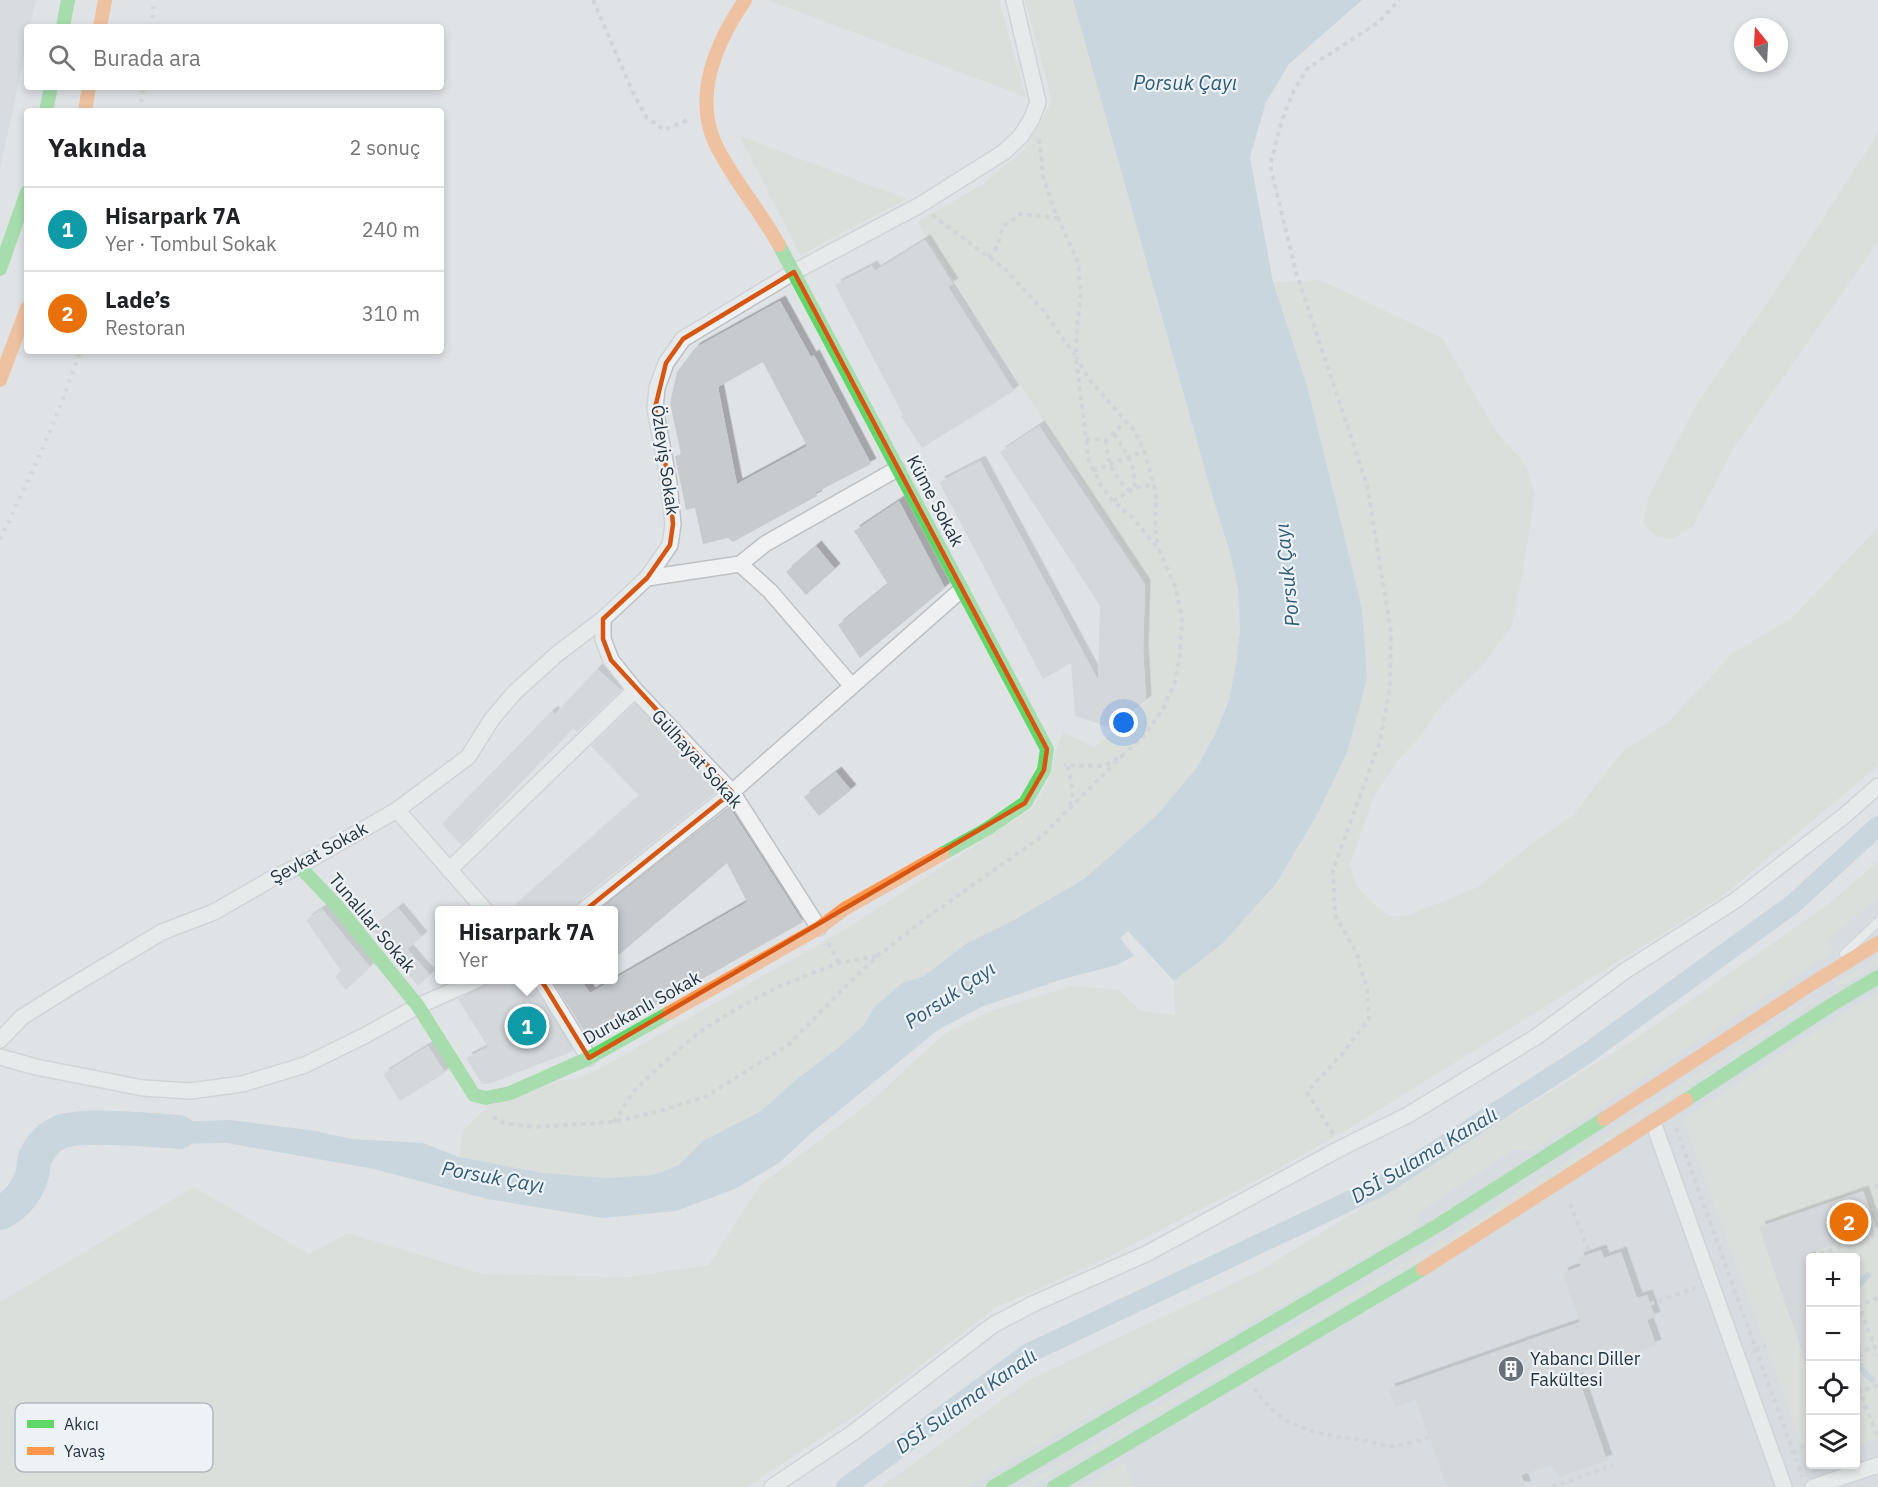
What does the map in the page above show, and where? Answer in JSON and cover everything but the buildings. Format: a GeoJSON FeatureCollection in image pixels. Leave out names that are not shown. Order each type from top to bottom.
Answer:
{"type":"FeatureCollection","features":[{"type":"Feature","properties":{"kind":"main road"},"geometry":{"type":"LineString","coordinates":[[64,24],[68,0]]}},
{"type":"Feature","properties":{"kind":"main road"},"geometry":{"type":"LineString","coordinates":[[101,24],[105,0]]}},
{"type":"Feature","properties":{"kind":"main road","name":"Küme Sokak"},"geometry":{"type":"LineString","coordinates":[[745,0],[725,31],[712,64],[708,118],[714,140],[727,164],[763,217],[794,273],[1047,749]]}},
{"type":"Feature","properties":{"kind":"main road"},"geometry":{"type":"LineString","coordinates":[[47,108],[50,90]]}},
{"type":"Feature","properties":{"kind":"main road"},"geometry":{"type":"LineString","coordinates":[[86,108],[88,90]]}},
{"type":"Feature","properties":{"kind":"main road"},"geometry":{"type":"LineString","coordinates":[[0,269],[24,201]]}},
{"type":"Feature","properties":{"kind":"main road"},"geometry":{"type":"LineString","coordinates":[[0,380],[24,316]]}},
{"type":"Feature","properties":{"kind":"main road"},"geometry":{"type":"LineString","coordinates":[[819,928],[846,908],[987,829],[1025,803],[1044,770],[1047,749]]}},
{"type":"Feature","properties":{"kind":"main road","name":"Tunalılar Sokak"},"geometry":{"type":"LineString","coordinates":[[299,866],[337,906],[418,1006],[474,1095]]}},
{"type":"Feature","properties":{"kind":"main road","name":"Durukanlı Sokak"},"geometry":{"type":"LineString","coordinates":[[474,1095],[486,1098],[510,1093],[589,1058],[819,928]]}},
{"type":"Feature","properties":{"kind":"main road"},"geometry":{"type":"LineString","coordinates":[[993,1487],[1440,1224],[1878,943]]}},
{"type":"Feature","properties":{"kind":"main road"},"geometry":{"type":"LineString","coordinates":[[1054,1487],[1446,1256],[1828,1006],[1878,976]]}},
{"type":"Feature","properties":{"kind":"street"},"geometry":{"type":"LineString","coordinates":[[1014,0],[1038,102],[1032,118]]}},
{"type":"Feature","properties":{"kind":"street","name":"Özleyiş Sokak"},"geometry":{"type":"LineString","coordinates":[[603,619],[647,578],[670,545],[674,524],[655,408],[657,388],[666,363],[683,339],[794,273],[920,205],[1004,152],[1021,136],[1032,118]]}},
{"type":"Feature","properties":{"kind":"street"},"geometry":{"type":"LineString","coordinates":[[647,578],[740,564],[765,544],[897,469]]}},
{"type":"Feature","properties":{"kind":"street"},"geometry":{"type":"LineString","coordinates":[[740,564],[770,591],[851,685]]}},
{"type":"Feature","properties":{"kind":"street"},"geometry":{"type":"LineString","coordinates":[[589,906],[732,792],[961,590]]}},
{"type":"Feature","properties":{"kind":"street","name":"Gülhayat Sokak"},"geometry":{"type":"LineString","coordinates":[[603,619],[603,639],[612,660],[635,690],[732,792],[819,928]]}},
{"type":"Feature","properties":{"kind":"street","name":"Şevkat Sokak"},"geometry":{"type":"LineString","coordinates":[[0,1040],[22,1017],[162,932],[214,912],[397,810],[468,757],[492,719],[514,693],[557,654],[603,619]]}},
{"type":"Feature","properties":{"kind":"street"},"geometry":{"type":"LineString","coordinates":[[449,870],[635,690]]}},
{"type":"Feature","properties":{"kind":"street"},"geometry":{"type":"LineString","coordinates":[[772,1487],[854,1432],[993,1325],[1035,1303],[1146,1254],[1341,1148],[1408,1115],[1536,1037],[1625,971],[1736,900],[1844,816],[1878,786]]}},
{"type":"Feature","properties":{"kind":"street"},"geometry":{"type":"LineString","coordinates":[[397,810],[481,906]]}},
{"type":"Feature","properties":{"kind":"street"},"geometry":{"type":"LineString","coordinates":[[1813,983],[1828,1006]]}},
{"type":"Feature","properties":{"kind":"street"},"geometry":{"type":"LineString","coordinates":[[0,1058],[143,1088],[190,1091],[242,1084],[305,1065],[418,1006],[468,984]]}},
{"type":"Feature","properties":{"kind":"street"},"geometry":{"type":"LineString","coordinates":[[543,984],[589,1058]]}},
{"type":"Feature","properties":{"kind":"street"},"geometry":{"type":"LineString","coordinates":[[1653,1122],[1784,1487]]}},
{"type":"Feature","properties":{"kind":"street"},"geometry":{"type":"LineString","coordinates":[[1813,1487],[1878,1465]]}},
{"type":"Feature","properties":{"kind":"lane"},"geometry":{"type":"LineString","coordinates":[[1813,983],[1878,922]]}},
{"type":"Feature","properties":{"kind":"path"},"geometry":{"type":"LineString","coordinates":[[593,0],[646,118],[664,130],[698,116],[708,118]]}},
{"type":"Feature","properties":{"kind":"path"},"geometry":{"type":"LineString","coordinates":[[1341,1148],[1307,1092],[1341,1055],[1369,1019],[1367,989],[1356,952],[1335,915],[1333,870],[1346,839],[1358,796],[1380,741],[1390,687],[1392,632],[1367,485],[1296,272],[1270,165],[1290,100],[1308,68],[1379,22],[1399,0]]}},
{"type":"Feature","properties":{"kind":"path"},"geometry":{"type":"LineString","coordinates":[[1032,118],[1041,144],[1043,176],[1053,207],[1078,262],[1082,293],[1077,326],[1076,357],[1089,461],[1113,501],[1134,519],[1159,550]]}},
{"type":"Feature","properties":{"kind":"path"},"geometry":{"type":"LineString","coordinates":[[489,1115],[504,1123],[532,1128],[614,1122],[660,1111],[707,1095],[742,1076],[788,1045],[879,955],[926,918],[1041,837],[1144,736],[1163,709],[1175,681],[1180,653],[1182,617],[1175,586],[1159,550],[1155,527],[1156,493],[1144,451],[1134,430],[1091,382],[1043,310],[1005,269],[920,205]]}},
{"type":"Feature","properties":{"kind":"path"},"geometry":{"type":"LineString","coordinates":[[988,257],[998,247],[1003,226],[1021,214],[1059,218]]}},
{"type":"Feature","properties":{"kind":"path"},"geometry":{"type":"LineString","coordinates":[[1086,439],[1106,440],[1126,421]]}},
{"type":"Feature","properties":{"kind":"path"},"geometry":{"type":"LineString","coordinates":[[1114,434],[1133,467],[1135,488]]}},
{"type":"Feature","properties":{"kind":"path"},"geometry":{"type":"LineString","coordinates":[[1106,440],[1107,458],[1110,465],[1122,485],[1130,491]]}},
{"type":"Feature","properties":{"kind":"path"},"geometry":{"type":"LineString","coordinates":[[1093,471],[1144,451]]}},
{"type":"Feature","properties":{"kind":"path"},"geometry":{"type":"LineString","coordinates":[[1113,501],[1135,488],[1153,483]]}},
{"type":"Feature","properties":{"kind":"path"},"geometry":{"type":"LineString","coordinates":[[1047,749],[1058,765],[1068,766],[1104,766],[1122,756]]}},
{"type":"Feature","properties":{"kind":"path"},"geometry":{"type":"LineString","coordinates":[[1068,766],[1073,791],[1068,810]]}},
{"type":"Feature","properties":{"kind":"path"},"geometry":{"type":"LineString","coordinates":[[614,1122],[633,1092],[660,1066],[698,1033],[736,1009],[780,986],[839,963],[879,955]]}},
{"type":"Feature","properties":{"kind":"path"},"geometry":{"type":"LineString","coordinates":[[1670,1111],[1807,1487]]}},
{"type":"Feature","properties":{"kind":"path"},"geometry":{"type":"LineString","coordinates":[[1878,1185],[1876,1187],[1878,1193]]}},
{"type":"Feature","properties":{"kind":"path"},"geometry":{"type":"LineString","coordinates":[[1570,1204],[1590,1254]]}},
{"type":"Feature","properties":{"kind":"path"},"geometry":{"type":"LineString","coordinates":[[1821,1253],[1878,1233]]}},
{"type":"Feature","properties":{"kind":"path"},"geometry":{"type":"LineString","coordinates":[[1650,1304],[1711,1283]]}},
{"type":"Feature","properties":{"kind":"path"},"geometry":{"type":"LineString","coordinates":[[1878,1298],[1859,1305],[1878,1356]]}},
{"type":"Feature","properties":{"kind":"path"},"geometry":{"type":"LineString","coordinates":[[1755,1349],[1766,1346]]}},
{"type":"Feature","properties":{"kind":"path"},"geometry":{"type":"LineString","coordinates":[[1860,1349],[1875,1349]]}},
{"type":"Feature","properties":{"kind":"path"},"geometry":{"type":"LineString","coordinates":[[1246,1375],[1258,1394],[1277,1413],[1297,1427],[1316,1433],[1366,1440],[1389,1446],[1429,1437]]}},
{"type":"Feature","properties":{"kind":"path"},"geometry":{"type":"LineString","coordinates":[[1860,1391],[1878,1385]]}},
{"type":"Feature","properties":{"kind":"path"},"geometry":{"type":"LineString","coordinates":[[1860,1396],[1878,1438]]}},
{"type":"Feature","properties":{"kind":"path"},"geometry":{"type":"LineString","coordinates":[[1860,1411],[1866,1407]]}},
{"type":"Feature","properties":{"kind":"path"},"geometry":{"type":"LineString","coordinates":[[1793,1453],[1806,1445]]}},
{"type":"Feature","properties":{"kind":"path"},"geometry":{"type":"LineString","coordinates":[[1552,1487],[1613,1466]]}},
{"type":"Feature","properties":{"kind":"highlighted area"},"geometry":{"type":"Polygon","coordinates":[[[794,272],[1047,749],[1044,770],[1025,803],[589,1058],[527,957],[732,792],[611,660],[603,639],[603,619],[647,578],[670,545],[673,524],[669,483],[655,408],[666,363],[683,339],[794,272]]]}},
{"type":"Feature","properties":{"kind":"shaded area"},"geometry":{"type":"Polygon","coordinates":[[[0,0],[36,0],[31,24],[24,24],[24,58],[0,169],[0,0]]]}},
{"type":"Feature","properties":{"kind":"shaded area"},"geometry":{"type":"Polygon","coordinates":[[[999,0],[1026,97],[770,1],[999,0]]]}},
{"type":"Feature","properties":{"kind":"shaded area"},"geometry":{"type":"Polygon","coordinates":[[[1025,0],[1073,0],[1231,556],[1238,589],[1240,632],[1229,700],[1217,730],[1198,766],[1156,816],[1084,879],[1012,921],[967,943],[924,976],[902,983],[875,1006],[864,1025],[761,1111],[703,1141],[679,1165],[653,1175],[606,1178],[543,1173],[459,1157],[463,1131],[488,1106],[595,1071],[844,930],[1033,808],[1048,782],[1062,732],[1095,747],[1147,702],[1147,584],[917,222],[981,185],[1024,150],[1052,101],[1025,0]]]}},
{"type":"Feature","properties":{"kind":"shaded area"},"geometry":{"type":"Polygon","coordinates":[[[1878,134],[1878,242],[1735,446],[1693,526],[1673,539],[1655,536],[1643,523],[1648,498],[1697,403],[1771,297],[1878,134]]]}},
{"type":"Feature","properties":{"kind":"shaded area"},"geometry":{"type":"Polygon","coordinates":[[[740,136],[907,199],[800,255],[740,136]]]}},
{"type":"Feature","properties":{"kind":"shaded area"},"geometry":{"type":"Polygon","coordinates":[[[1321,280],[1442,338],[1496,431],[1525,464],[1535,494],[1512,625],[1487,660],[1440,708],[1420,737],[1399,759],[1375,794],[1350,864],[1357,886],[1371,902],[1389,916],[1406,916],[1476,888],[1573,815],[1623,751],[1668,722],[1733,653],[1793,617],[1878,527],[1878,766],[1720,898],[1350,1128],[1274,1171],[1107,1258],[995,1308],[860,1412],[747,1487],[0,1487],[0,1302],[194,1187],[309,1254],[348,1233],[483,1274],[628,1277],[709,1265],[760,1185],[868,1104],[944,1034],[993,1010],[1072,986],[1119,990],[1141,1011],[1175,1015],[1174,981],[1223,943],[1276,885],[1317,815],[1367,678],[1362,608],[1308,389],[1273,282],[1321,280]]]}},
{"type":"Feature","properties":{"kind":"shaded area"},"geometry":{"type":"Polygon","coordinates":[[[1878,862],[1878,1487],[881,1487],[1033,1378],[1258,1272],[1631,1042],[1825,907],[1878,862]]]}},
{"type":"Feature","properties":{"kind":"shaded area"},"geometry":{"type":"Polygon","coordinates":[[[1878,862],[1878,896],[1828,941],[1833,951],[1535,1150],[1513,1150],[1420,1212],[1414,1228],[967,1487],[881,1487],[1033,1378],[1258,1272],[1631,1042],[1825,907],[1878,862]]]}},
{"type":"Feature","properties":{"kind":"shaded area"},"geometry":{"type":"Polygon","coordinates":[[[1878,957],[1878,964],[1839,988],[1835,983],[1878,957]]]}},
{"type":"Feature","properties":{"kind":"shaded area"},"geometry":{"type":"Polygon","coordinates":[[[1878,993],[1878,1438],[1860,1445],[1860,1253],[1806,1253],[1806,1457],[1683,1119],[1878,993]]]}},
{"type":"Feature","properties":{"kind":"shaded area"},"geometry":{"type":"Polygon","coordinates":[[[1812,998],[1814,1002],[1557,1174],[1553,1170],[1812,998]]]}},
{"type":"Feature","properties":{"kind":"shaded area"},"geometry":{"type":"Polygon","coordinates":[[[1547,1174],[1550,1179],[1470,1231],[1031,1487],[1020,1487],[1468,1226],[1547,1174]]]}},
{"type":"Feature","properties":{"kind":"shaded area"},"geometry":{"type":"Polygon","coordinates":[[[1124,1462],[1133,1487],[1082,1487],[1124,1462]]]}},
{"type":"Feature","properties":{"kind":"water","name":"Porsuk Çayı"},"geometry":{"type":"Polygon","coordinates":[[[1073,0],[1362,0],[1289,64],[1266,102],[1250,157],[1273,282],[1308,389],[1362,608],[1367,678],[1348,750],[1317,815],[1276,884],[1223,943],[1174,981],[1128,931],[1120,938],[1134,956],[1117,965],[1063,979],[981,1007],[938,1030],[809,1135],[779,1163],[735,1189],[676,1211],[603,1218],[487,1199],[374,1169],[227,1143],[114,1145],[110,1135],[162,1122],[231,1120],[310,1130],[352,1139],[423,1143],[459,1157],[543,1173],[606,1178],[653,1175],[679,1165],[703,1141],[761,1111],[864,1025],[875,1006],[902,983],[924,976],[967,943],[1012,921],[1084,879],[1156,816],[1198,766],[1217,730],[1229,700],[1240,632],[1238,589],[1231,556],[1073,0]]]}},
{"type":"Feature","properties":{"kind":"waterway","name":"DSİ Sulama Kanalı"},"geometry":{"type":"LineString","coordinates":[[846,1487],[1027,1354],[1381,1186],[1582,1057],[1793,904],[1878,826]]}},
{"type":"Feature","properties":{"kind":"waterway","name":"Porsuk Çayı"},"geometry":{"type":"LineString","coordinates":[[0,1213],[12,1206],[21,1196],[31,1178],[34,1160],[39,1150],[49,1139],[60,1132],[84,1128],[179,1132]]}},
{"type":"Feature","properties":{"kind":"waterway"},"geometry":{"type":"LineString","coordinates":[[1860,1284],[1868,1275]]}},
{"type":"Feature","properties":{"kind":"waterway"},"geometry":{"type":"LineString","coordinates":[[1858,1361],[1872,1380]]}},
{"type":"Feature","properties":{"kind":"railway"},"geometry":{"type":"LineString","coordinates":[[152,24],[154,0]]}},
{"type":"Feature","properties":{"kind":"railway"},"geometry":{"type":"LineString","coordinates":[[140,108],[143,90]]}},
{"type":"Feature","properties":{"kind":"railway"},"geometry":{"type":"LineString","coordinates":[[0,539],[43,446],[79,354]]}},
{"type":"Feature","properties":{"kind":"traffic: fast"},"geometry":{"type":"LineString","coordinates":[[64,24],[68,0]]}},
{"type":"Feature","properties":{"kind":"traffic: fast"},"geometry":{"type":"LineString","coordinates":[[47,108],[50,90]]}},
{"type":"Feature","properties":{"kind":"traffic: fast"},"geometry":{"type":"LineString","coordinates":[[0,269],[24,201]]}},
{"type":"Feature","properties":{"kind":"traffic: fast"},"geometry":{"type":"LineString","coordinates":[[779,245],[1047,749],[1044,770],[1025,803],[987,829],[942,854]]}},
{"type":"Feature","properties":{"kind":"traffic: fast"},"geometry":{"type":"LineString","coordinates":[[299,866],[337,906],[418,1006],[474,1095],[486,1098],[510,1093],[589,1058],[669,1013]]}},
{"type":"Feature","properties":{"kind":"traffic: fast"},"geometry":{"type":"LineString","coordinates":[[1686,1100],[1878,977]]}},
{"type":"Feature","properties":{"kind":"traffic: fast"},"geometry":{"type":"LineString","coordinates":[[993,1487],[1440,1224],[1604,1119]]}},
{"type":"Feature","properties":{"kind":"traffic: fast"},"geometry":{"type":"LineString","coordinates":[[1054,1487],[1423,1269]]}},
{"type":"Feature","properties":{"kind":"traffic: slow"},"geometry":{"type":"LineString","coordinates":[[101,24],[105,0]]}},
{"type":"Feature","properties":{"kind":"traffic: slow"},"geometry":{"type":"LineString","coordinates":[[745,0],[717,50],[707,87],[706,106],[715,143],[779,245]]}},
{"type":"Feature","properties":{"kind":"traffic: slow"},"geometry":{"type":"LineString","coordinates":[[86,108],[88,90]]}},
{"type":"Feature","properties":{"kind":"traffic: slow"},"geometry":{"type":"LineString","coordinates":[[0,380],[24,316]]}},
{"type":"Feature","properties":{"kind":"traffic: slow"},"geometry":{"type":"LineString","coordinates":[[669,1013],[819,928],[846,908],[942,854]]}},
{"type":"Feature","properties":{"kind":"traffic: slow"},"geometry":{"type":"LineString","coordinates":[[1604,1119],[1878,943]]}},
{"type":"Feature","properties":{"kind":"traffic: slow"},"geometry":{"type":"LineString","coordinates":[[1423,1269],[1686,1100]]}},
{"type":"Feature","properties":{"kind":"place","name":"Hisarpark 7A"},"geometry":{"type":"Point","coordinates":[527,1026]}},
{"type":"Feature","properties":{"kind":"place","name":"Lade’s"},"geometry":{"type":"Point","coordinates":[1849,1222]}},
{"type":"Feature","properties":{"kind":"place","name":"Yabancı Diller Fakültesi"},"geometry":{"type":"Point","coordinates":[1511,1369]}}]}
